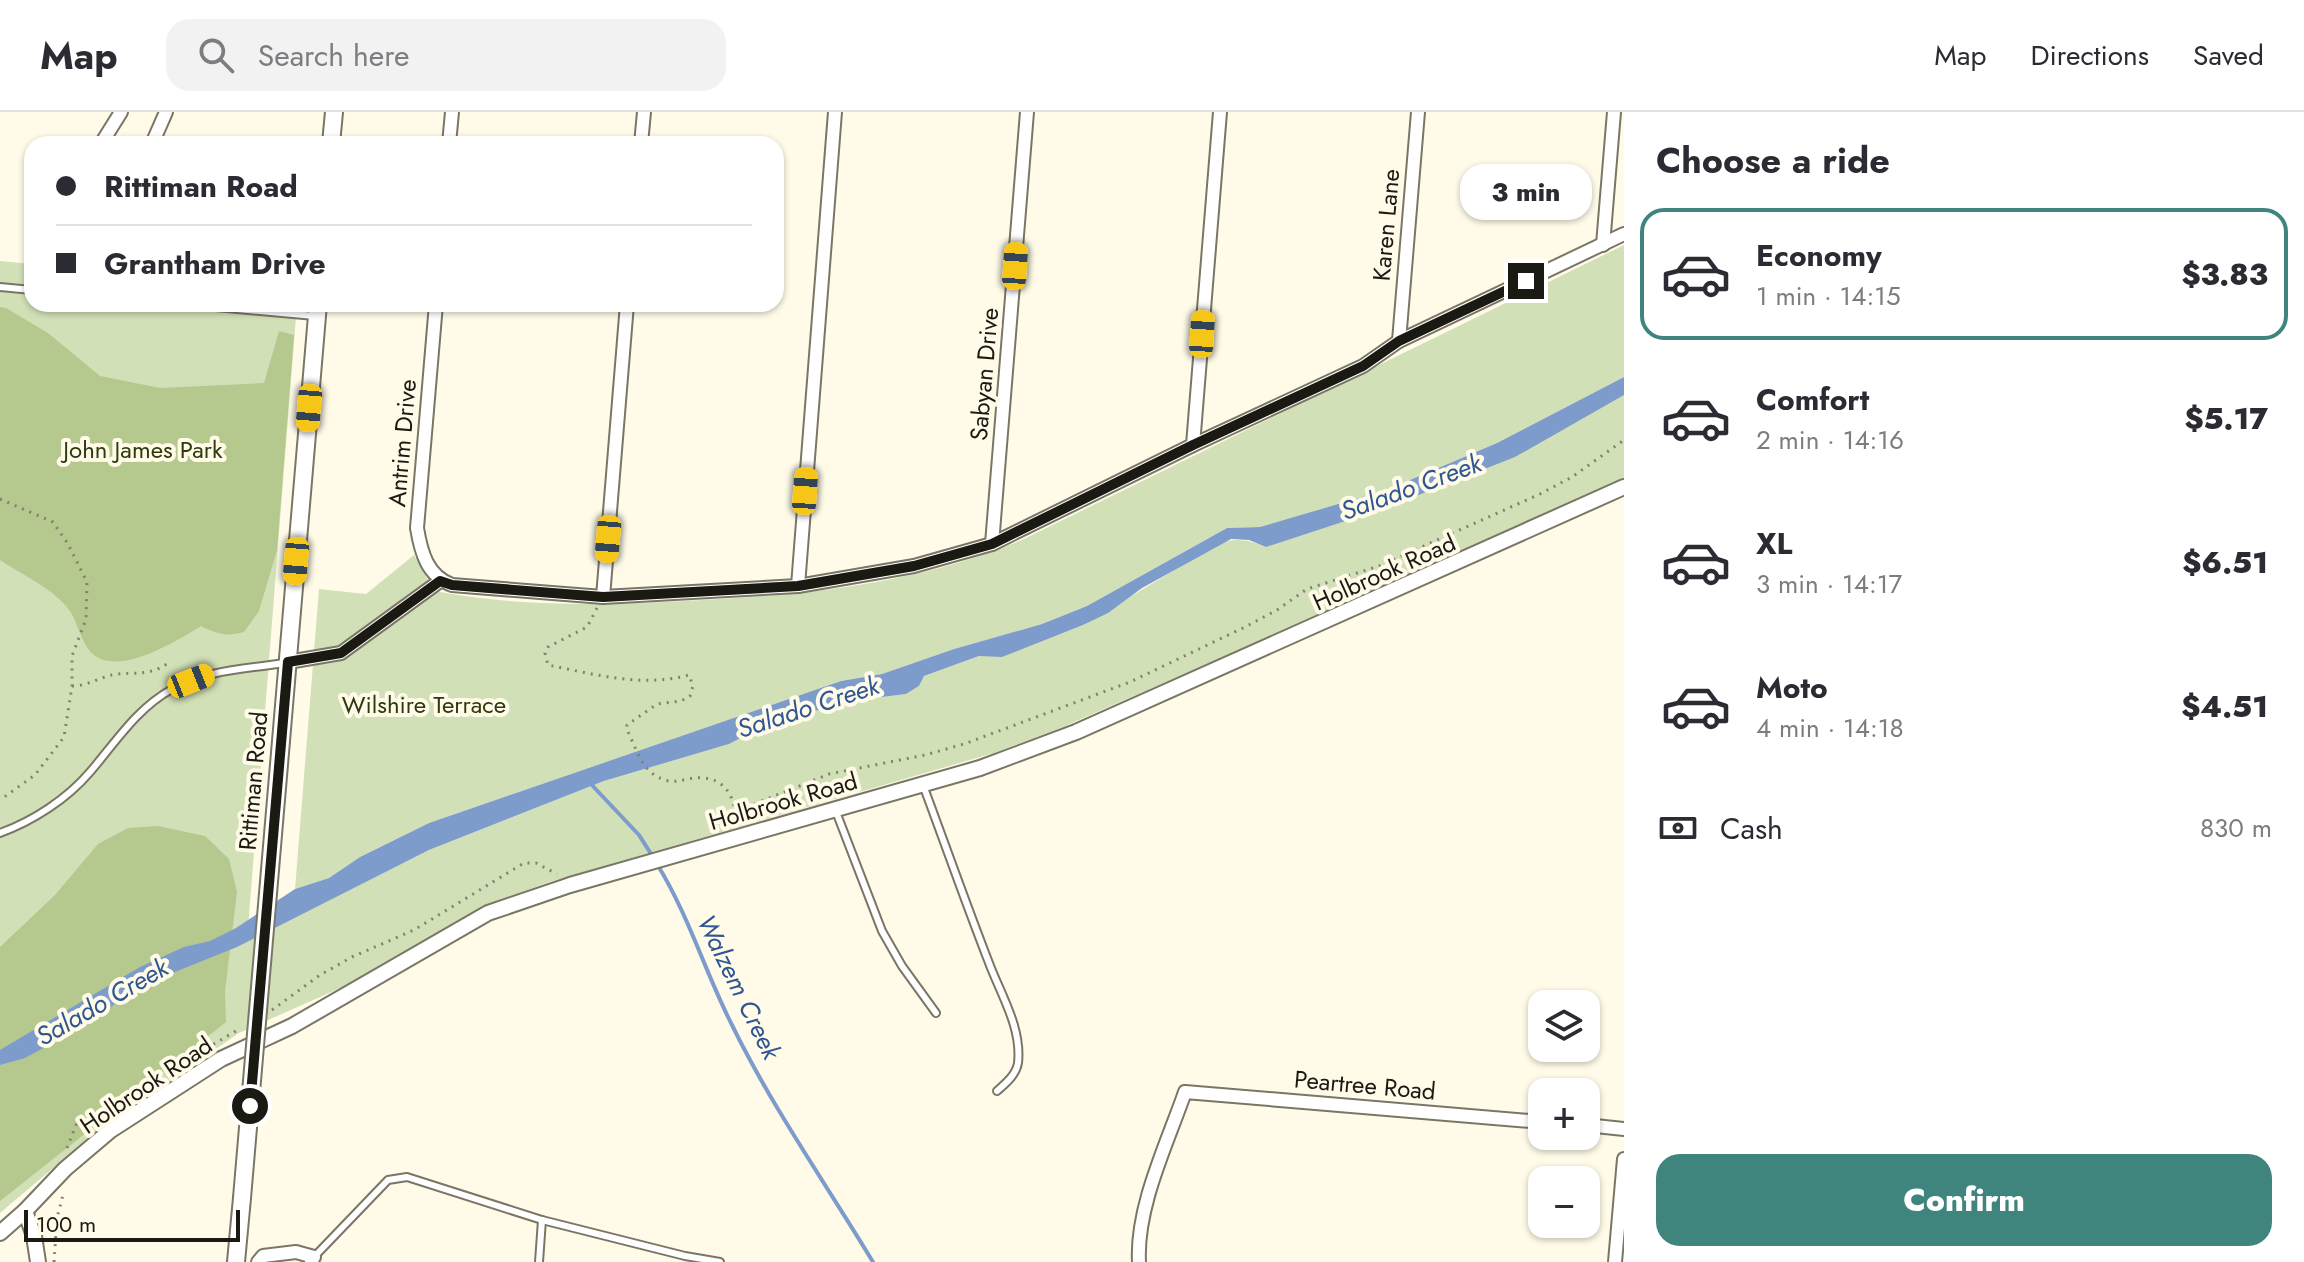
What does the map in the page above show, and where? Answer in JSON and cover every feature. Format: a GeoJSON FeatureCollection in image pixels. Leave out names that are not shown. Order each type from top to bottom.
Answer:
{"type":"FeatureCollection","features":[{"type":"Feature","properties":{"kind":"main road"},"geometry":{"type":"LineString","coordinates":[[332,136],[334,112]]}},
{"type":"Feature","properties":{"kind":"main road","name":"Rittiman Road"},"geometry":{"type":"LineString","coordinates":[[236,1262],[318,312]]}},
{"type":"Feature","properties":{"kind":"street"},"geometry":{"type":"LineString","coordinates":[[106,136],[121,112]]}},
{"type":"Feature","properties":{"kind":"street"},"geometry":{"type":"LineString","coordinates":[[156,136],[166,112]]}},
{"type":"Feature","properties":{"kind":"street"},"geometry":{"type":"LineString","coordinates":[[450,136],[452,112]]}},
{"type":"Feature","properties":{"kind":"street"},"geometry":{"type":"LineString","coordinates":[[642,136],[644,112]]}},
{"type":"Feature","properties":{"kind":"street"},"geometry":{"type":"LineString","coordinates":[[798,586],[835,112]]}},
{"type":"Feature","properties":{"kind":"street","name":"Sabyan Drive"},"geometry":{"type":"LineString","coordinates":[[992,544],[1027,112]]}},
{"type":"Feature","properties":{"kind":"street"},"geometry":{"type":"LineString","coordinates":[[1193,445],[1220,112]]}},
{"type":"Feature","properties":{"kind":"street","name":"Karen Lane"},"geometry":{"type":"LineString","coordinates":[[1399,341],[1418,112]]}},
{"type":"Feature","properties":{"kind":"street"},"geometry":{"type":"LineString","coordinates":[[1603,245],[1614,112]]}},
{"type":"Feature","properties":{"kind":"street"},"geometry":{"type":"LineString","coordinates":[[288,662],[341,653],[440,581],[452,585],[603,597],[798,586],[914,566],[992,544],[1363,366],[1399,341],[1624,234]]}},
{"type":"Feature","properties":{"kind":"street","name":"Antrim Drive"},"geometry":{"type":"LineString","coordinates":[[435,312],[417,528],[425,560],[440,581]]}},
{"type":"Feature","properties":{"kind":"street"},"geometry":{"type":"LineString","coordinates":[[603,597],[626,312]]}},
{"type":"Feature","properties":{"kind":"street","name":"Holbrook Road"},"geometry":{"type":"LineString","coordinates":[[0,1233],[65,1169],[111,1130],[221,1059],[292,1026],[488,913],[705,840],[835,809],[980,768],[1076,732],[1624,487]]}},
{"type":"Feature","properties":{"kind":"street","name":"Peartree Road"},"geometry":{"type":"LineString","coordinates":[[1139,1262],[1139,1240],[1146,1206],[1185,1092],[1528,1121]]}},
{"type":"Feature","properties":{"kind":"street"},"geometry":{"type":"LineString","coordinates":[[1600,1126],[1624,1129]]}},
{"type":"Feature","properties":{"kind":"street"},"geometry":{"type":"LineString","coordinates":[[1615,1262],[1624,1159]]}},
{"type":"Feature","properties":{"kind":"street"},"geometry":{"type":"LineString","coordinates":[[25,1211],[34,1236],[38,1262]]}},
{"type":"Feature","properties":{"kind":"street"},"geometry":{"type":"LineString","coordinates":[[258,1262],[263,1256],[296,1252],[312,1259]]}},
{"type":"Feature","properties":{"kind":"lane"},"geometry":{"type":"LineString","coordinates":[[0,287],[24,289]]}},
{"type":"Feature","properties":{"kind":"lane"},"geometry":{"type":"LineString","coordinates":[[0,833],[28,822],[54,804],[88,775],[136,715],[173,688],[208,674],[288,662]]}},
{"type":"Feature","properties":{"kind":"lane"},"geometry":{"type":"LineString","coordinates":[[923,785],[990,966],[1007,1003],[1018,1044],[1018,1066],[997,1091]]}},
{"type":"Feature","properties":{"kind":"lane"},"geometry":{"type":"LineString","coordinates":[[835,809],[882,931],[902,966],[936,1013]]}},
{"type":"Feature","properties":{"kind":"lane"},"geometry":{"type":"LineString","coordinates":[[312,1259],[388,1180],[416,1178],[542,1220],[720,1262]]}},
{"type":"Feature","properties":{"kind":"lane"},"geometry":{"type":"LineString","coordinates":[[539,1262],[542,1220]]}},
{"type":"Feature","properties":{"kind":"path"},"geometry":{"type":"LineString","coordinates":[[705,840],[723,819],[735,812],[829,774],[964,744],[1130,682],[1256,621],[1307,589],[1379,566],[1540,494],[1572,477],[1624,440]]}},
{"type":"Feature","properties":{"kind":"path"},"geometry":{"type":"LineString","coordinates":[[0,499],[53,522],[87,582],[86,619],[72,656],[72,686],[64,737],[35,775],[0,800]]}},
{"type":"Feature","properties":{"kind":"path"},"geometry":{"type":"LineString","coordinates":[[603,597],[587,627],[548,647],[545,653],[548,665],[643,680],[689,675],[693,686],[690,696],[681,701],[657,704],[627,725],[646,768],[653,774],[681,782],[704,778],[725,787],[733,797],[735,812]]}},
{"type":"Feature","properties":{"kind":"path"},"geometry":{"type":"LineString","coordinates":[[72,686],[82,686],[114,674],[143,674],[167,664]]}},
{"type":"Feature","properties":{"kind":"path"},"geometry":{"type":"LineString","coordinates":[[264,1014],[320,975],[352,957],[414,930],[524,863],[536,863],[562,875]]}},
{"type":"Feature","properties":{"kind":"path"},"geometry":{"type":"LineString","coordinates":[[232,1033],[243,1027]]}},
{"type":"Feature","properties":{"kind":"green space","name":"Wilshire Terrace"},"geometry":{"type":"Polygon","coordinates":[[[1624,245],[1624,377],[1497,443],[1389,489],[1260,527],[1227,528],[1087,606],[1042,624],[882,674],[841,681],[429,823],[360,857],[329,878],[295,889],[319,589],[366,594],[414,555],[434,591],[500,600],[568,604],[669,602],[826,590],[946,566],[1024,539],[1624,245]]]}},
{"type":"Feature","properties":{"kind":"green space","name":"John James Park"},"geometry":{"type":"Polygon","coordinates":[[[0,261],[24,263],[24,312],[296,312],[247,941],[429,850],[604,781],[729,744],[756,730],[843,702],[906,694],[919,686],[924,676],[979,656],[1002,656],[1083,625],[1218,544],[1242,540],[1266,547],[1624,395],[1624,481],[1065,726],[994,753],[549,882],[484,907],[356,981],[239,1033],[97,1131],[0,1213],[0,261]]]}},
{"type":"Feature","properties":{"kind":"green space"},"geometry":{"type":"Polygon","coordinates":[[[0,307],[48,333],[100,376],[160,388],[264,383],[279,331],[294,335],[277,550],[259,611],[244,632],[222,634],[201,626],[145,655],[129,660],[100,658],[89,650],[73,616],[59,599],[0,560],[0,307]]]}},
{"type":"Feature","properties":{"kind":"green space"},"geometry":{"type":"Polygon","coordinates":[[[158,826],[205,836],[229,859],[237,892],[225,991],[226,1022],[0,1201],[0,947],[55,895],[98,844],[128,828],[158,826]]]}},
{"type":"Feature","properties":{"kind":"water","name":"Salado Creek"},"geometry":{"type":"Polygon","coordinates":[[[1624,377],[1624,395],[1515,457],[1388,507],[1266,547],[1249,540],[1231,539],[1142,588],[1108,613],[1002,657],[979,656],[924,676],[919,686],[906,694],[843,702],[756,730],[729,744],[604,781],[429,850],[237,947],[155,980],[116,1003],[97,1019],[25,1058],[0,1065],[0,1050],[140,967],[184,947],[210,941],[236,928],[295,889],[329,878],[360,857],[429,823],[841,681],[882,674],[1042,624],[1087,606],[1227,528],[1260,527],[1389,489],[1497,443],[1624,377]]]}},
{"type":"Feature","properties":{"kind":"waterway","name":"Walzem Creek"},"geometry":{"type":"LineString","coordinates":[[589,782],[639,835],[653,857]]}},
{"type":"Feature","properties":{"kind":"waterway","name":"Walzem Creek"},"geometry":{"type":"LineString","coordinates":[[657,864],[748,1056],[873,1262]]}},
{"type":"Feature","properties":{"kind":"route"},"geometry":{"type":"LineString","coordinates":[[250,1106],[288,662],[329,656],[353,647],[440,581],[452,585],[603,597],[798,586],[914,566],[992,544],[1363,366],[1399,341],[1526,281]]}}]}
